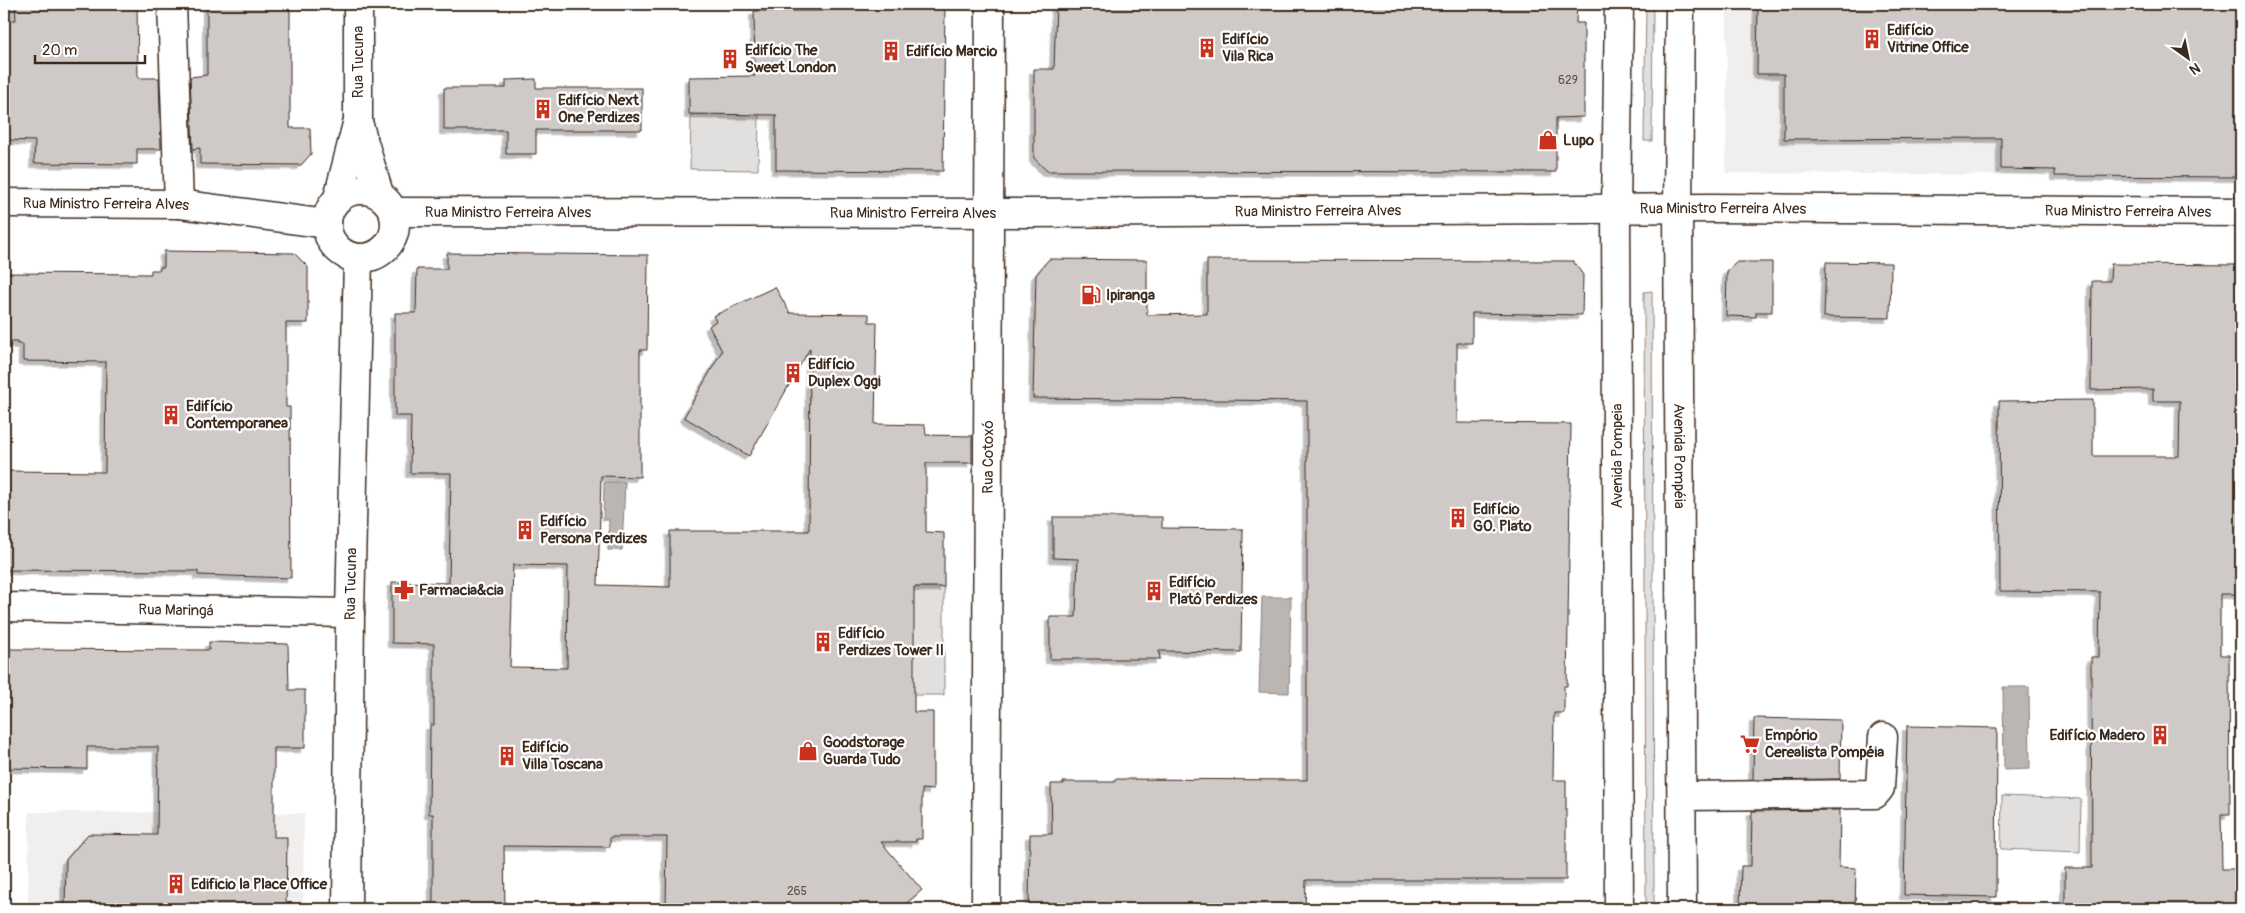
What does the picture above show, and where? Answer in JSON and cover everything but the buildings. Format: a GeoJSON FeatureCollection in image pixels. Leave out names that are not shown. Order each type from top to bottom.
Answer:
{"type":"FeatureCollection","features":[{"type":"Feature","properties":{"kind":"street"},"geometry":{"type":"LineString","coordinates":[[172,4],[179,204]]}},
{"type":"Feature","properties":{"kind":"street","name":"Rua Tucuna"},"geometry":{"type":"LineString","coordinates":[[338,198],[358,120],[358,4]]}},
{"type":"Feature","properties":{"kind":"street","name":"Rua Cotoxó"},"geometry":{"type":"LineString","coordinates":[[986,909],[991,212],[990,4]]}},
{"type":"Feature","properties":{"kind":"street","name":"Avenida Pompeia"},"geometry":{"type":"LineString","coordinates":[[1619,4],[1616,209],[1619,909]]}},
{"type":"Feature","properties":{"kind":"street","name":"Avenida Pompéia"},"geometry":{"type":"LineString","coordinates":[[1680,4],[1678,209],[1682,909]]}},
{"type":"Feature","properties":{"kind":"street","name":"Rua Tucuna"},"geometry":{"type":"LineString","coordinates":[[358,120],[386,203]]}},
{"type":"Feature","properties":{"kind":"street"},"geometry":{"type":"LineString","coordinates":[[365,189],[386,203],[395,229],[389,245],[380,253],[358,258],[347,255],[338,249],[330,238],[327,224],[330,210],[338,198],[351,191],[365,189]]}},
{"type":"Feature","properties":{"kind":"street","name":"Rua Ministro Ferreira Alves"},"geometry":{"type":"LineString","coordinates":[[4,203],[179,204],[327,224]]}},
{"type":"Feature","properties":{"kind":"street","name":"Rua Ministro Ferreira Alves"},"geometry":{"type":"LineString","coordinates":[[386,203],[991,212],[1616,209],[2241,212]]}},
{"type":"Feature","properties":{"kind":"street","name":"Rua Tucuna"},"geometry":{"type":"LineString","coordinates":[[347,909],[350,613],[358,258]]}},
{"type":"Feature","properties":{"kind":"street","name":"Rua Maringá"},"geometry":{"type":"LineString","coordinates":[[4,607],[350,613]]}},
{"type":"Feature","properties":{"kind":"street"},"geometry":{"type":"LineString","coordinates":[[1682,796],[1875,794],[1880,788],[1883,737]]}},
{"type":"Feature","properties":{"kind":"shaded area"},"geometry":{"type":"Polygon","coordinates":[[[1646,4],[1653,4],[1652,141],[1644,141],[1646,4]]]}},
{"type":"Feature","properties":{"kind":"shaded area"},"geometry":{"type":"Polygon","coordinates":[[[1727,4],[2002,4],[2000,175],[1726,173],[1727,4]]]}},
{"type":"Feature","properties":{"kind":"shaded area"},"geometry":{"type":"Polygon","coordinates":[[[691,114],[759,114],[758,170],[690,169],[691,114]]]}},
{"type":"Feature","properties":{"kind":"shaded area"},"geometry":{"type":"Polygon","coordinates":[[[1652,291],[1654,909],[1646,909],[1644,292],[1652,291]]]}},
{"type":"Feature","properties":{"kind":"shaded area"},"geometry":{"type":"Polygon","coordinates":[[[604,482],[625,482],[622,550],[608,550],[609,520],[603,520],[604,482]]]}},
{"type":"Feature","properties":{"kind":"shaded area"},"geometry":{"type":"Polygon","coordinates":[[[892,587],[944,587],[944,695],[892,695],[892,587]]]}},
{"type":"Feature","properties":{"kind":"shaded area"},"geometry":{"type":"Polygon","coordinates":[[[1262,597],[1291,597],[1289,693],[1259,692],[1262,597]]]}},
{"type":"Feature","properties":{"kind":"shaded area"},"geometry":{"type":"Polygon","coordinates":[[[2003,687],[2029,687],[2030,769],[2004,770],[2003,687]]]}},
{"type":"Feature","properties":{"kind":"shaded area"},"geometry":{"type":"Polygon","coordinates":[[[2002,796],[2081,799],[2080,852],[2001,849],[2002,796]]]}},
{"type":"Feature","properties":{"kind":"shaded area","name":"Edificio la Place Office"},"geometry":{"type":"Polygon","coordinates":[[[29,812],[304,813],[303,909],[28,909],[29,812]]]}},
{"type":"Feature","properties":{"kind":"place","name":"Edifício Vitrine Office"},"geometry":{"type":"Point","coordinates":[1872,39]}},
{"type":"Feature","properties":{"kind":"place","name":"Edifício Vila Rica"},"geometry":{"type":"Point","coordinates":[1207,48]}},
{"type":"Feature","properties":{"kind":"place","name":"Edifício Marcio"},"geometry":{"type":"Point","coordinates":[891,51]}},
{"type":"Feature","properties":{"kind":"place","name":"Edifício The Sweet London"},"geometry":{"type":"Point","coordinates":[730,59]}},
{"type":"Feature","properties":{"kind":"place","name":"Edifício Next One Perdizes"},"geometry":{"type":"Point","coordinates":[543,109]}},
{"type":"Feature","properties":{"kind":"place","name":"Lupo"},"geometry":{"type":"Point","coordinates":[1548,140]}},
{"type":"Feature","properties":{"kind":"place","name":"Ipiranga"},"geometry":{"type":"Point","coordinates":[1091,295]}},
{"type":"Feature","properties":{"kind":"place","name":"Edifício Duplex Oggi"},"geometry":{"type":"Point","coordinates":[793,373]}},
{"type":"Feature","properties":{"kind":"place","name":"Edifício Contemporanea"},"geometry":{"type":"Point","coordinates":[171,415]}},
{"type":"Feature","properties":{"kind":"place","name":"Edifício GO. Plato"},"geometry":{"type":"Point","coordinates":[1458,518]}},
{"type":"Feature","properties":{"kind":"place","name":"Edifício Persona Perdizes"},"geometry":{"type":"Point","coordinates":[525,530]}},
{"type":"Feature","properties":{"kind":"place","name":"Farmacia&cia"},"geometry":{"type":"Point","coordinates":[404,590]}},
{"type":"Feature","properties":{"kind":"place","name":"Edifício Platô Perdizes"},"geometry":{"type":"Point","coordinates":[1154,591]}},
{"type":"Feature","properties":{"kind":"place","name":"Edifício Perdizes Tower II"},"geometry":{"type":"Point","coordinates":[823,642]}},
{"type":"Feature","properties":{"kind":"place","name":"Edifício Madero"},"geometry":{"type":"Point","coordinates":[2160,735]}},
{"type":"Feature","properties":{"kind":"place","name":"Empório Cerealista Pompéia"},"geometry":{"type":"Point","coordinates":[1750,744]}},
{"type":"Feature","properties":{"kind":"place","name":"Goodstorage Guarda Tudo"},"geometry":{"type":"Point","coordinates":[808,751]}},
{"type":"Feature","properties":{"kind":"place","name":"Edifício Villa Toscana"},"geometry":{"type":"Point","coordinates":[507,756]}},
{"type":"Feature","properties":{"kind":"place","name":"Edificio la Place Office"},"geometry":{"type":"Point","coordinates":[176,884]}}]}
